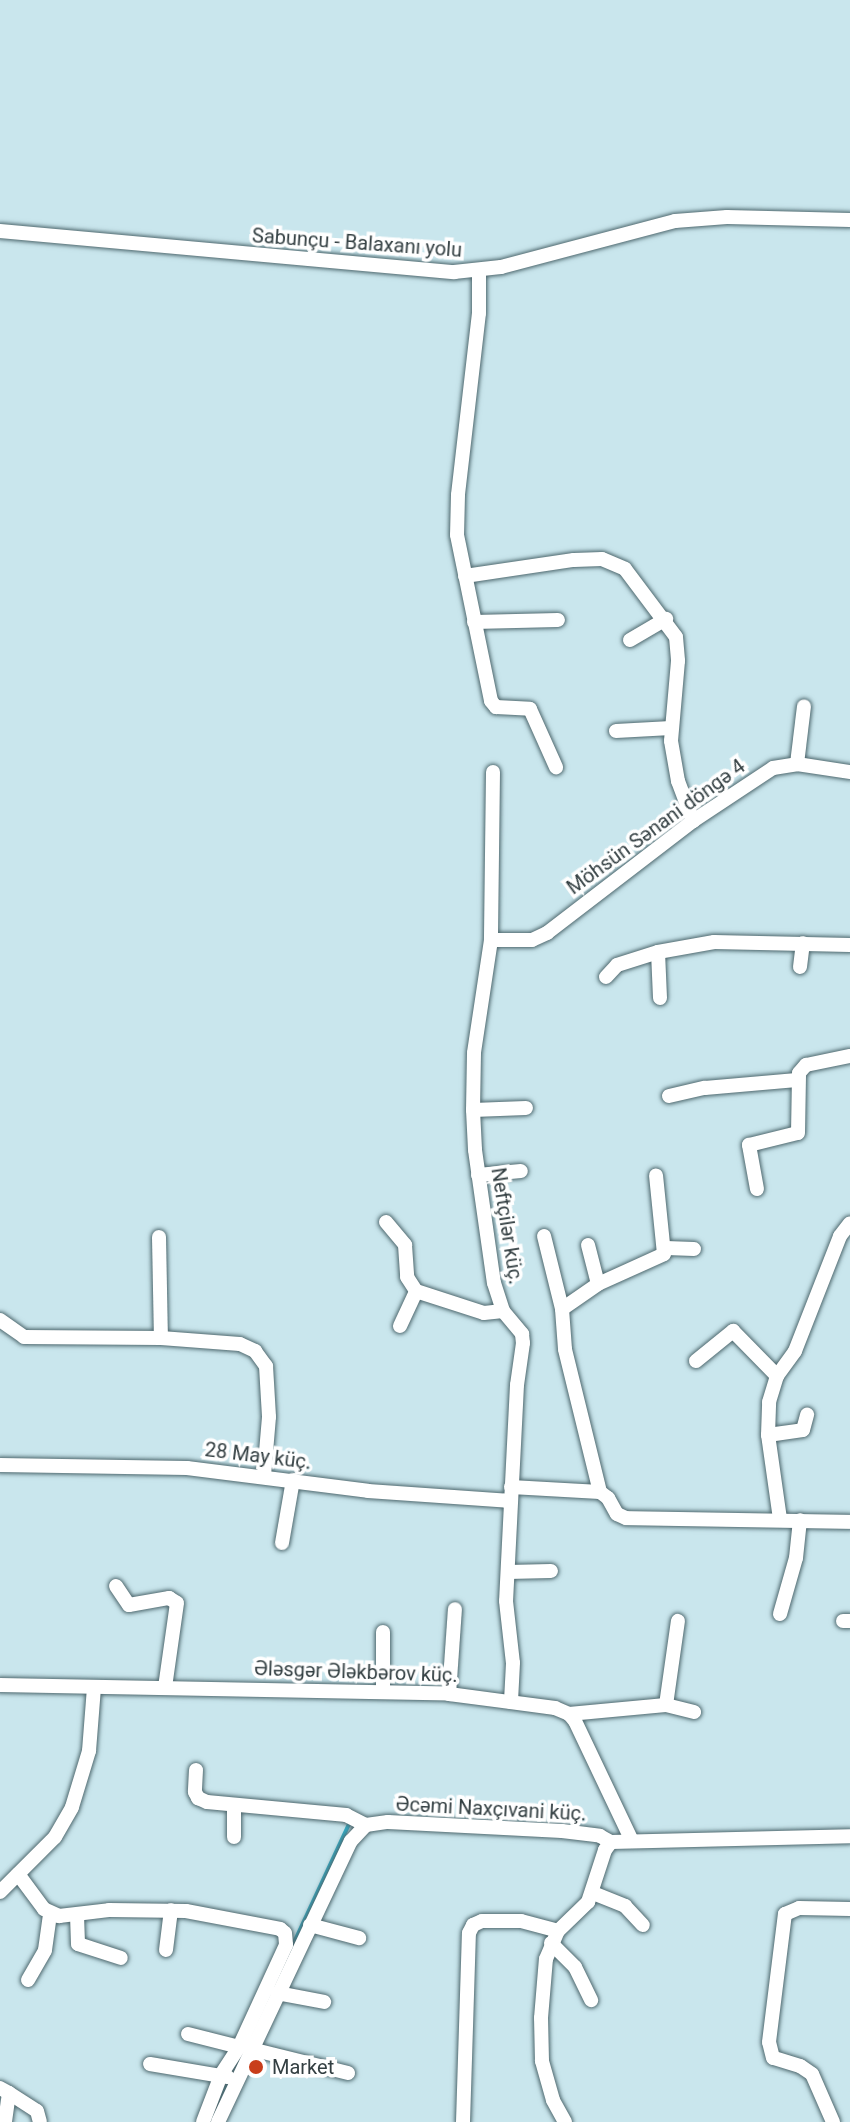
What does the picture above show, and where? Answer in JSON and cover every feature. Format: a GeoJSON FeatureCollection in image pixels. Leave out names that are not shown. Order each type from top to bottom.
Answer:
{"type":"FeatureCollection","features":[{"type":"Feature","properties":{"kind":"street","name":"Sabunçu - Balaxanı yolu"},"geometry":{"type":"LineString","coordinates":[[0,231],[431,271],[479,270],[536,259],[675,221],[727,217],[850,220]]}},
{"type":"Feature","properties":{"kind":"street"},"geometry":{"type":"LineString","coordinates":[[479,270],[477,329],[456,515],[465,576],[491,701],[496,707],[530,709],[556,767]]}},
{"type":"Feature","properties":{"kind":"street"},"geometry":{"type":"LineString","coordinates":[[465,576],[602,559],[625,569],[666,619],[676,637],[678,661],[671,728],[678,781],[693,821]]}},
{"type":"Feature","properties":{"kind":"street"},"geometry":{"type":"LineString","coordinates":[[630,640],[666,619]]}},
{"type":"Feature","properties":{"kind":"street"},"geometry":{"type":"LineString","coordinates":[[474,622],[558,620]]}},
{"type":"Feature","properties":{"kind":"street"},"geometry":{"type":"LineString","coordinates":[[797,764],[804,706]]}},
{"type":"Feature","properties":{"kind":"street"},"geometry":{"type":"LineString","coordinates":[[616,731],[671,728]]}},
{"type":"Feature","properties":{"kind":"street","name":"Möhsün Sənani döngə 4"},"geometry":{"type":"LineString","coordinates":[[491,940],[532,940],[547,933],[693,821],[773,768],[797,764],[850,772]]}},
{"type":"Feature","properties":{"kind":"street","name":"Neftçilər küç."},"geometry":{"type":"LineString","coordinates":[[493,772],[491,940],[474,1053],[473,1110],[478,1175],[494,1283],[503,1311],[522,1334],[523,1343],[508,1572],[507,1619],[514,1679],[511,1702]]}},
{"type":"Feature","properties":{"kind":"street"},"geometry":{"type":"LineString","coordinates":[[606,977],[617,965],[658,952],[714,942],[850,945]]}},
{"type":"Feature","properties":{"kind":"street"},"geometry":{"type":"LineString","coordinates":[[800,967],[803,943]]}},
{"type":"Feature","properties":{"kind":"street"},"geometry":{"type":"LineString","coordinates":[[658,952],[660,998]]}},
{"type":"Feature","properties":{"kind":"street"},"geometry":{"type":"LineString","coordinates":[[757,1189],[747,1150],[753,1142],[798,1133],[797,1080],[806,1065],[850,1056]]}},
{"type":"Feature","properties":{"kind":"street"},"geometry":{"type":"LineString","coordinates":[[669,1096],[705,1088],[797,1080]]}},
{"type":"Feature","properties":{"kind":"street"},"geometry":{"type":"LineString","coordinates":[[473,1110],[526,1108]]}},
{"type":"Feature","properties":{"kind":"street"},"geometry":{"type":"LineString","coordinates":[[478,1175],[521,1171]]}},
{"type":"Feature","properties":{"kind":"street"},"geometry":{"type":"LineString","coordinates":[[562,1309],[598,1284],[664,1254],[666,1248],[656,1175]]}},
{"type":"Feature","properties":{"kind":"street"},"geometry":{"type":"LineString","coordinates":[[386,1222],[405,1245],[407,1277],[416,1291],[484,1313],[503,1311]]}},
{"type":"Feature","properties":{"kind":"street"},"geometry":{"type":"LineString","coordinates":[[780,1519],[768,1435],[769,1402],[777,1376],[795,1351],[840,1236],[850,1223]]}},
{"type":"Feature","properties":{"kind":"street"},"geometry":{"type":"LineString","coordinates":[[544,1236],[562,1309],[565,1349],[600,1492],[608,1498],[617,1514],[626,1518],[850,1522]]}},
{"type":"Feature","properties":{"kind":"street"},"geometry":{"type":"LineString","coordinates":[[159,1237],[161,1338]]}},
{"type":"Feature","properties":{"kind":"street"},"geometry":{"type":"LineString","coordinates":[[588,1245],[598,1284]]}},
{"type":"Feature","properties":{"kind":"street"},"geometry":{"type":"LineString","coordinates":[[666,1248],[694,1249]]}},
{"type":"Feature","properties":{"kind":"street"},"geometry":{"type":"LineString","coordinates":[[400,1326],[416,1291]]}},
{"type":"Feature","properties":{"kind":"street"},"geometry":{"type":"LineString","coordinates":[[0,1320],[24,1337],[161,1338],[240,1344],[255,1351],[266,1366],[269,1442],[264,1475]]}},
{"type":"Feature","properties":{"kind":"street"},"geometry":{"type":"LineString","coordinates":[[696,1361],[733,1331],[777,1376]]}},
{"type":"Feature","properties":{"kind":"street"},"geometry":{"type":"LineString","coordinates":[[768,1435],[803,1430],[807,1415]]}},
{"type":"Feature","properties":{"kind":"street","name":"28 May küç."},"geometry":{"type":"LineString","coordinates":[[0,1465],[187,1468],[264,1475],[368,1491],[600,1492]]}},
{"type":"Feature","properties":{"kind":"street"},"geometry":{"type":"LineString","coordinates":[[282,1543],[293,1480]]}},
{"type":"Feature","properties":{"kind":"street"},"geometry":{"type":"LineString","coordinates":[[780,1614],[796,1558],[800,1520]]}},
{"type":"Feature","properties":{"kind":"street"},"geometry":{"type":"LineString","coordinates":[[508,1572],[551,1571]]}},
{"type":"Feature","properties":{"kind":"street"},"geometry":{"type":"LineString","coordinates":[[116,1586],[129,1605],[169,1598],[177,1603],[165,1687]]}},
{"type":"Feature","properties":{"kind":"street"},"geometry":{"type":"LineString","coordinates":[[449,1694],[455,1609]]}},
{"type":"Feature","properties":{"kind":"street"},"geometry":{"type":"LineString","coordinates":[[666,1705],[678,1621]]}},
{"type":"Feature","properties":{"kind":"street"},"geometry":{"type":"LineString","coordinates":[[383,1632],[383,1692]]}},
{"type":"Feature","properties":{"kind":"street","name":"Ələsgər Ələkbərov küç."},"geometry":{"type":"LineString","coordinates":[[0,1685],[449,1694],[569,1714],[666,1705],[694,1712]]}},
{"type":"Feature","properties":{"kind":"street"},"geometry":{"type":"LineString","coordinates":[[0,1892],[55,1837],[72,1807],[89,1751],[94,1687]]}},
{"type":"Feature","properties":{"kind":"street"},"geometry":{"type":"LineString","coordinates":[[569,1714],[625,1820],[631,1839]]}},
{"type":"Feature","properties":{"kind":"street","name":"Əcəmi Naxçıvani küç."},"geometry":{"type":"LineString","coordinates":[[196,1770],[198,1798],[234,1807],[346,1815],[366,1825],[388,1822],[562,1831],[600,1836],[611,1842],[631,1839],[850,1836]]}},
{"type":"Feature","properties":{"kind":"street"},"geometry":{"type":"LineString","coordinates":[[234,1807],[234,1837]]}},
{"type":"Feature","properties":{"kind":"street"},"geometry":{"type":"LineString","coordinates":[[203,2122],[221,2075],[245,2048],[277,1993],[351,1841],[366,1825]]}},
{"type":"Feature","properties":{"kind":"street"},"geometry":{"type":"LineString","coordinates":[[565,2122],[553,2100],[542,2061],[541,2018],[555,1937],[588,1902],[611,1842]]}},
{"type":"Feature","properties":{"kind":"street"},"geometry":{"type":"LineString","coordinates":[[18,1874],[50,1914],[45,1950],[28,1980]]}},
{"type":"Feature","properties":{"kind":"street"},"geometry":{"type":"LineString","coordinates":[[593,1893],[625,1906],[643,1925]]}},
{"type":"Feature","properties":{"kind":"street"},"geometry":{"type":"LineString","coordinates":[[833,2122],[812,2074],[800,2066],[773,2058],[769,2042],[785,1914],[799,1908],[850,1909]]}},
{"type":"Feature","properties":{"kind":"street"},"geometry":{"type":"LineString","coordinates":[[50,1914],[171,1910],[222,1917],[285,1933],[286,1945],[245,2048],[237,2080],[218,2122]]}},
{"type":"Feature","properties":{"kind":"street"},"geometry":{"type":"LineString","coordinates":[[166,1950],[171,1910]]}},
{"type":"Feature","properties":{"kind":"street"},"geometry":{"type":"LineString","coordinates":[[77,1915],[78,1944],[121,1958]]}},
{"type":"Feature","properties":{"kind":"street"},"geometry":{"type":"LineString","coordinates":[[463,2122],[469,1933],[473,1925],[482,1921],[521,1921],[555,1937],[575,1967],[591,2000]]}},
{"type":"Feature","properties":{"kind":"street"},"geometry":{"type":"LineString","coordinates":[[310,1925],[359,1938]]}},
{"type":"Feature","properties":{"kind":"street"},"geometry":{"type":"LineString","coordinates":[[277,1993],[324,2002]]}},
{"type":"Feature","properties":{"kind":"street"},"geometry":{"type":"LineString","coordinates":[[188,2034],[348,2073]]}},
{"type":"Feature","properties":{"kind":"street"},"geometry":{"type":"LineString","coordinates":[[150,2064],[237,2080]]}},
{"type":"Feature","properties":{"kind":"street"},"geometry":{"type":"LineString","coordinates":[[4,2091],[5,2122]]}},
{"type":"Feature","properties":{"kind":"street"},"geometry":{"type":"LineString","coordinates":[[4,2091],[37,2111],[40,2122]]}},
{"type":"Feature","properties":{"kind":"waterway"},"geometry":{"type":"LineString","coordinates":[[291,1949],[349,1824]]}},
{"type":"Feature","properties":{"kind":"waterway"},"geometry":{"type":"LineString","coordinates":[[236,2066],[242,2055]]}},
{"type":"Feature","properties":{"kind":"waterway"},"geometry":{"type":"LineString","coordinates":[[220,2101],[229,2081]]}},
{"type":"Feature","properties":{"kind":"place","name":"Market"},"geometry":{"type":"Point","coordinates":[256,2067]}}]}
